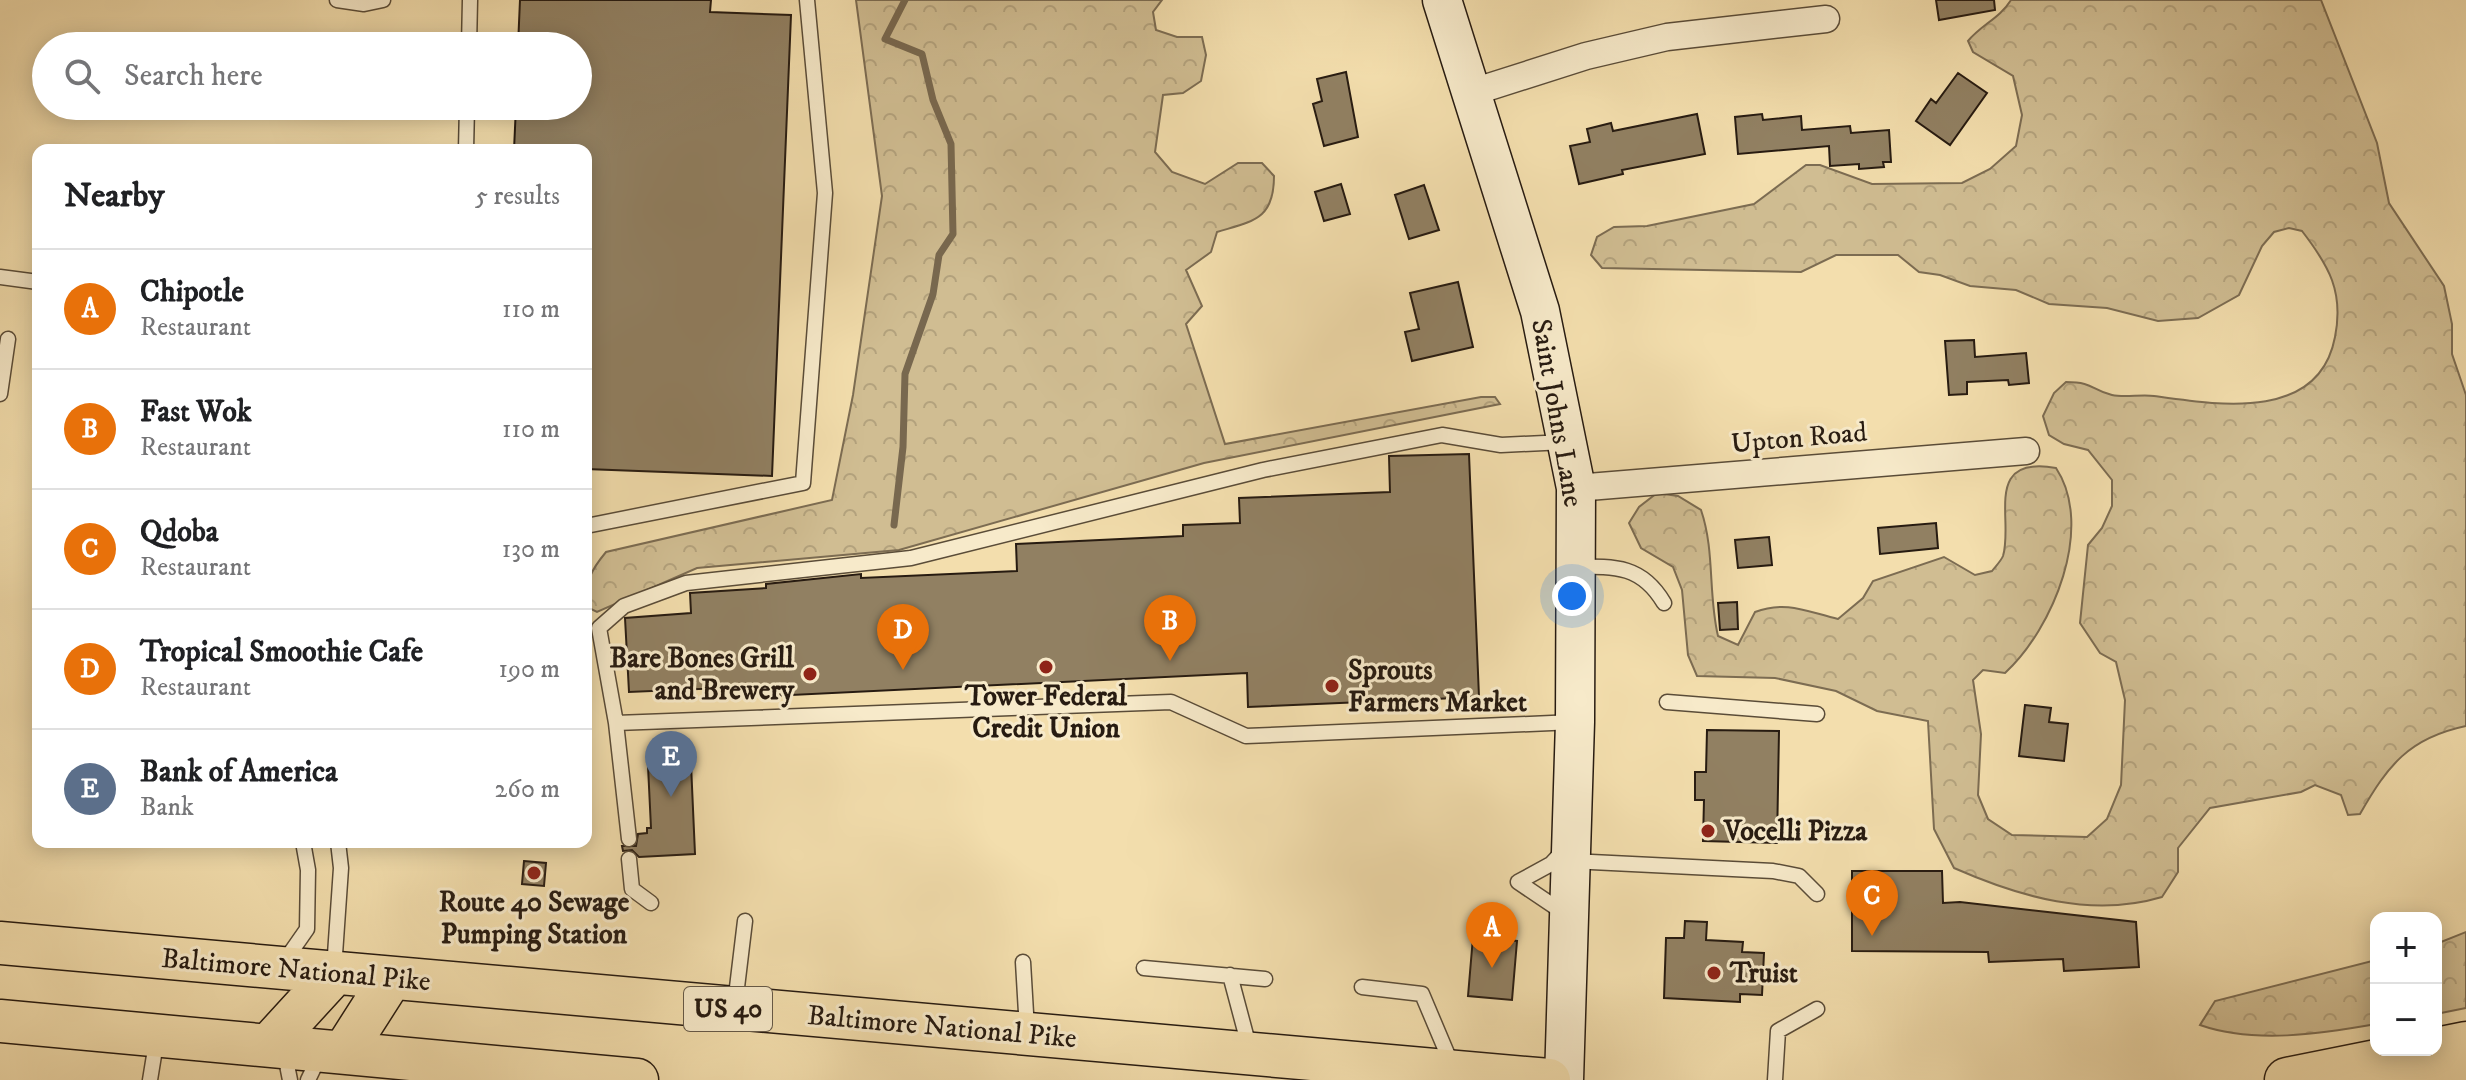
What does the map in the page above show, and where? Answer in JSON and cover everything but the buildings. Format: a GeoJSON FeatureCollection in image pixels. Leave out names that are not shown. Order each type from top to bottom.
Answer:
{"type":"FeatureCollection","features":[{"type":"Feature","properties":{"kind":"highway"},"geometry":{"type":"LineString","coordinates":[[2287,1080],[2466,1044]]}},
{"type":"Feature","properties":{"kind":"main road","name":"Baltimore National Pike"},"geometry":{"type":"LineString","coordinates":[[0,943],[390,980],[1549,1080]]}},
{"type":"Feature","properties":{"kind":"main road"},"geometry":{"type":"LineString","coordinates":[[280,1063],[334,974]]}},
{"type":"Feature","properties":{"kind":"main road"},"geometry":{"type":"LineString","coordinates":[[325,1061],[390,980]]}},
{"type":"Feature","properties":{"kind":"main road"},"geometry":{"type":"LineString","coordinates":[[0,1021],[157,1035],[280,1063],[325,1061],[637,1080]]}},
{"type":"Feature","properties":{"kind":"main road"},"geometry":{"type":"LineString","coordinates":[[2312,1080],[2466,1068]]}},
{"type":"Feature","properties":{"kind":"street","name":"Saint Johns Lane"},"geometry":{"type":"LineString","coordinates":[[1442,0],[1540,311],[1576,488],[1575,722],[1564,1080]]}},
{"type":"Feature","properties":{"kind":"street"},"geometry":{"type":"LineString","coordinates":[[1473,92],[1586,56],[1667,37],[1826,19]]}},
{"type":"Feature","properties":{"kind":"street","name":"Upton Road"},"geometry":{"type":"LineString","coordinates":[[1576,488],[2026,451]]}},
{"type":"Feature","properties":{"kind":"lane"},"geometry":{"type":"LineString","coordinates":[[337,0],[364,4],[383,0]]}},
{"type":"Feature","properties":{"kind":"lane"},"geometry":{"type":"LineString","coordinates":[[469,32],[470,0]]}},
{"type":"Feature","properties":{"kind":"lane"},"geometry":{"type":"LineString","coordinates":[[592,525],[803,483],[825,193],[807,0]]}},
{"type":"Feature","properties":{"kind":"lane"},"geometry":{"type":"LineString","coordinates":[[466,144],[467,120]]}},
{"type":"Feature","properties":{"kind":"lane"},"geometry":{"type":"LineString","coordinates":[[0,277],[32,281]]}},
{"type":"Feature","properties":{"kind":"lane"},"geometry":{"type":"LineString","coordinates":[[0,394],[8,339]]}},
{"type":"Feature","properties":{"kind":"lane"},"geometry":{"type":"LineString","coordinates":[[629,839],[616,723],[599,628],[624,606],[686,583],[911,558],[1263,470],[1442,435],[1501,445],[1569,442]]}},
{"type":"Feature","properties":{"kind":"lane"},"geometry":{"type":"LineString","coordinates":[[1576,567],[1617,566],[1652,583],[1664,603]]}},
{"type":"Feature","properties":{"kind":"lane"},"geometry":{"type":"LineString","coordinates":[[616,723],[1171,702],[1246,736],[1575,722]]}},
{"type":"Feature","properties":{"kind":"lane"},"geometry":{"type":"LineString","coordinates":[[1667,702],[1817,714]]}},
{"type":"Feature","properties":{"kind":"lane"},"geometry":{"type":"LineString","coordinates":[[279,969],[307,929],[308,870],[304,848]]}},
{"type":"Feature","properties":{"kind":"lane"},"geometry":{"type":"LineString","coordinates":[[334,974],[341,868],[339,848]]}},
{"type":"Feature","properties":{"kind":"lane"},"geometry":{"type":"LineString","coordinates":[[1569,917],[1518,882],[1571,851],[1773,871],[1799,876],[1817,894]]}},
{"type":"Feature","properties":{"kind":"lane"},"geometry":{"type":"LineString","coordinates":[[629,859],[632,889],[651,903]]}},
{"type":"Feature","properties":{"kind":"lane"},"geometry":{"type":"LineString","coordinates":[[735,1009],[745,921]]}},
{"type":"Feature","properties":{"kind":"lane"},"geometry":{"type":"LineString","coordinates":[[1023,962],[1027,1035]]}},
{"type":"Feature","properties":{"kind":"lane"},"geometry":{"type":"LineString","coordinates":[[1144,968],[1265,979]]}},
{"type":"Feature","properties":{"kind":"lane"},"geometry":{"type":"LineString","coordinates":[[1230,975],[1251,1054]]}},
{"type":"Feature","properties":{"kind":"lane"},"geometry":{"type":"LineString","coordinates":[[1362,987],[1422,994],[1456,1073]]}},
{"type":"Feature","properties":{"kind":"lane"},"geometry":{"type":"LineString","coordinates":[[1775,1080],[1778,1031],[1817,1009]]}},
{"type":"Feature","properties":{"kind":"lane"},"geometry":{"type":"LineString","coordinates":[[150,1080],[157,1035]]}},
{"type":"Feature","properties":{"kind":"green space"},"geometry":{"type":"Polygon","coordinates":[[[856,0],[1162,0],[1153,12],[1156,30],[1177,37],[1202,37],[1206,55],[1201,81],[1183,93],[1163,95],[1155,152],[1172,172],[1205,184],[1238,163],[1262,163],[1274,176],[1273,191],[1265,210],[1251,221],[1217,232],[1211,252],[1186,270],[1202,306],[1186,324],[1225,444],[1481,397],[1495,397],[1500,404],[1204,463],[899,550],[697,568],[597,612],[592,610],[592,573],[606,552],[832,500],[853,395],[882,196],[856,0]]]}},
{"type":"Feature","properties":{"kind":"green space"},"geometry":{"type":"Polygon","coordinates":[[[2011,0],[2321,0],[2377,143],[2389,203],[2444,286],[2452,324],[2452,354],[2466,395],[2466,726],[2429,738],[2402,756],[2380,781],[2360,814],[2348,815],[2341,795],[2315,785],[2301,792],[2210,808],[2178,848],[2178,872],[2162,897],[2136,903],[2083,905],[2056,901],[2004,888],[1954,868],[1934,829],[1928,721],[1877,711],[1836,691],[1775,678],[1697,676],[1688,655],[1682,590],[1673,567],[1641,548],[1629,523],[1639,507],[1657,493],[1678,496],[1701,510],[1708,541],[1718,636],[1738,645],[1755,612],[1787,607],[1838,619],[1863,598],[1873,581],[1944,557],[1975,575],[1992,571],[2003,556],[2006,494],[2010,481],[2018,471],[2033,467],[2056,468],[2067,492],[2071,519],[2070,547],[2053,604],[2023,654],[2005,673],[1983,670],[1973,680],[1981,734],[1978,795],[1988,819],[2012,835],[2087,837],[2107,819],[2121,785],[2125,700],[2116,662],[2100,653],[2080,623],[2088,545],[2102,528],[2112,506],[2112,480],[2088,450],[2064,444],[2049,435],[2043,416],[2054,393],[2066,382],[2082,383],[2117,396],[2235,404],[2262,402],[2288,395],[2309,383],[2325,364],[2335,337],[2337,306],[2327,268],[2302,231],[2289,228],[2274,232],[2262,246],[2239,295],[2198,318],[2158,321],[2107,308],[2049,304],[2016,290],[1970,286],[1940,275],[1919,272],[1898,255],[1836,255],[1801,272],[1602,268],[1591,255],[1597,237],[1614,227],[1647,226],[1754,204],[1806,165],[1820,165],[1872,184],[1962,183],[1990,169],[2016,146],[2022,115],[2013,76],[1973,52],[1968,41],[2011,0]]]}},
{"type":"Feature","properties":{"kind":"green space"},"geometry":{"type":"Polygon","coordinates":[[[2466,932],[2466,1008],[2442,1013],[2442,984],[2442,942],[2466,932]]]}},
{"type":"Feature","properties":{"kind":"green space"},"geometry":{"type":"Polygon","coordinates":[[[2370,962],[2370,1025],[2310,1034],[2265,1036],[2221,1031],[2200,1025],[2215,1001],[2370,962]]]}},
{"type":"Feature","properties":{"kind":"waterway"},"geometry":{"type":"LineString","coordinates":[[894,525],[903,447],[905,374],[933,294],[939,255],[953,234],[951,144],[933,100],[922,54],[885,39],[905,0]]}},
{"type":"Feature","properties":{"kind":"place","name":"Fast Wok"},"geometry":{"type":"Point","coordinates":[1170,661]}},
{"type":"Feature","properties":{"kind":"place","name":"Tower Federal Credit Union"},"geometry":{"type":"Point","coordinates":[1046,667]}},
{"type":"Feature","properties":{"kind":"place","name":"Tropical Smoothie Cafe"},"geometry":{"type":"Point","coordinates":[903,670]}},
{"type":"Feature","properties":{"kind":"place","name":"Bare Bones Grill and Brewery"},"geometry":{"type":"Point","coordinates":[810,674]}},
{"type":"Feature","properties":{"kind":"place","name":"Sprouts Farmers Market"},"geometry":{"type":"Point","coordinates":[1332,686]}},
{"type":"Feature","properties":{"kind":"place","name":"Bank of America"},"geometry":{"type":"Point","coordinates":[671,797]}},
{"type":"Feature","properties":{"kind":"place","name":"Vocelli Pizza"},"geometry":{"type":"Point","coordinates":[1708,831]}},
{"type":"Feature","properties":{"kind":"place","name":"Route 40 Sewage Pumping Station"},"geometry":{"type":"Point","coordinates":[534,873]}},
{"type":"Feature","properties":{"kind":"place","name":"Qdoba"},"geometry":{"type":"Point","coordinates":[1872,936]}},
{"type":"Feature","properties":{"kind":"place","name":"Chipotle"},"geometry":{"type":"Point","coordinates":[1492,968]}},
{"type":"Feature","properties":{"kind":"place","name":"Truist"},"geometry":{"type":"Point","coordinates":[1714,973]}}]}
